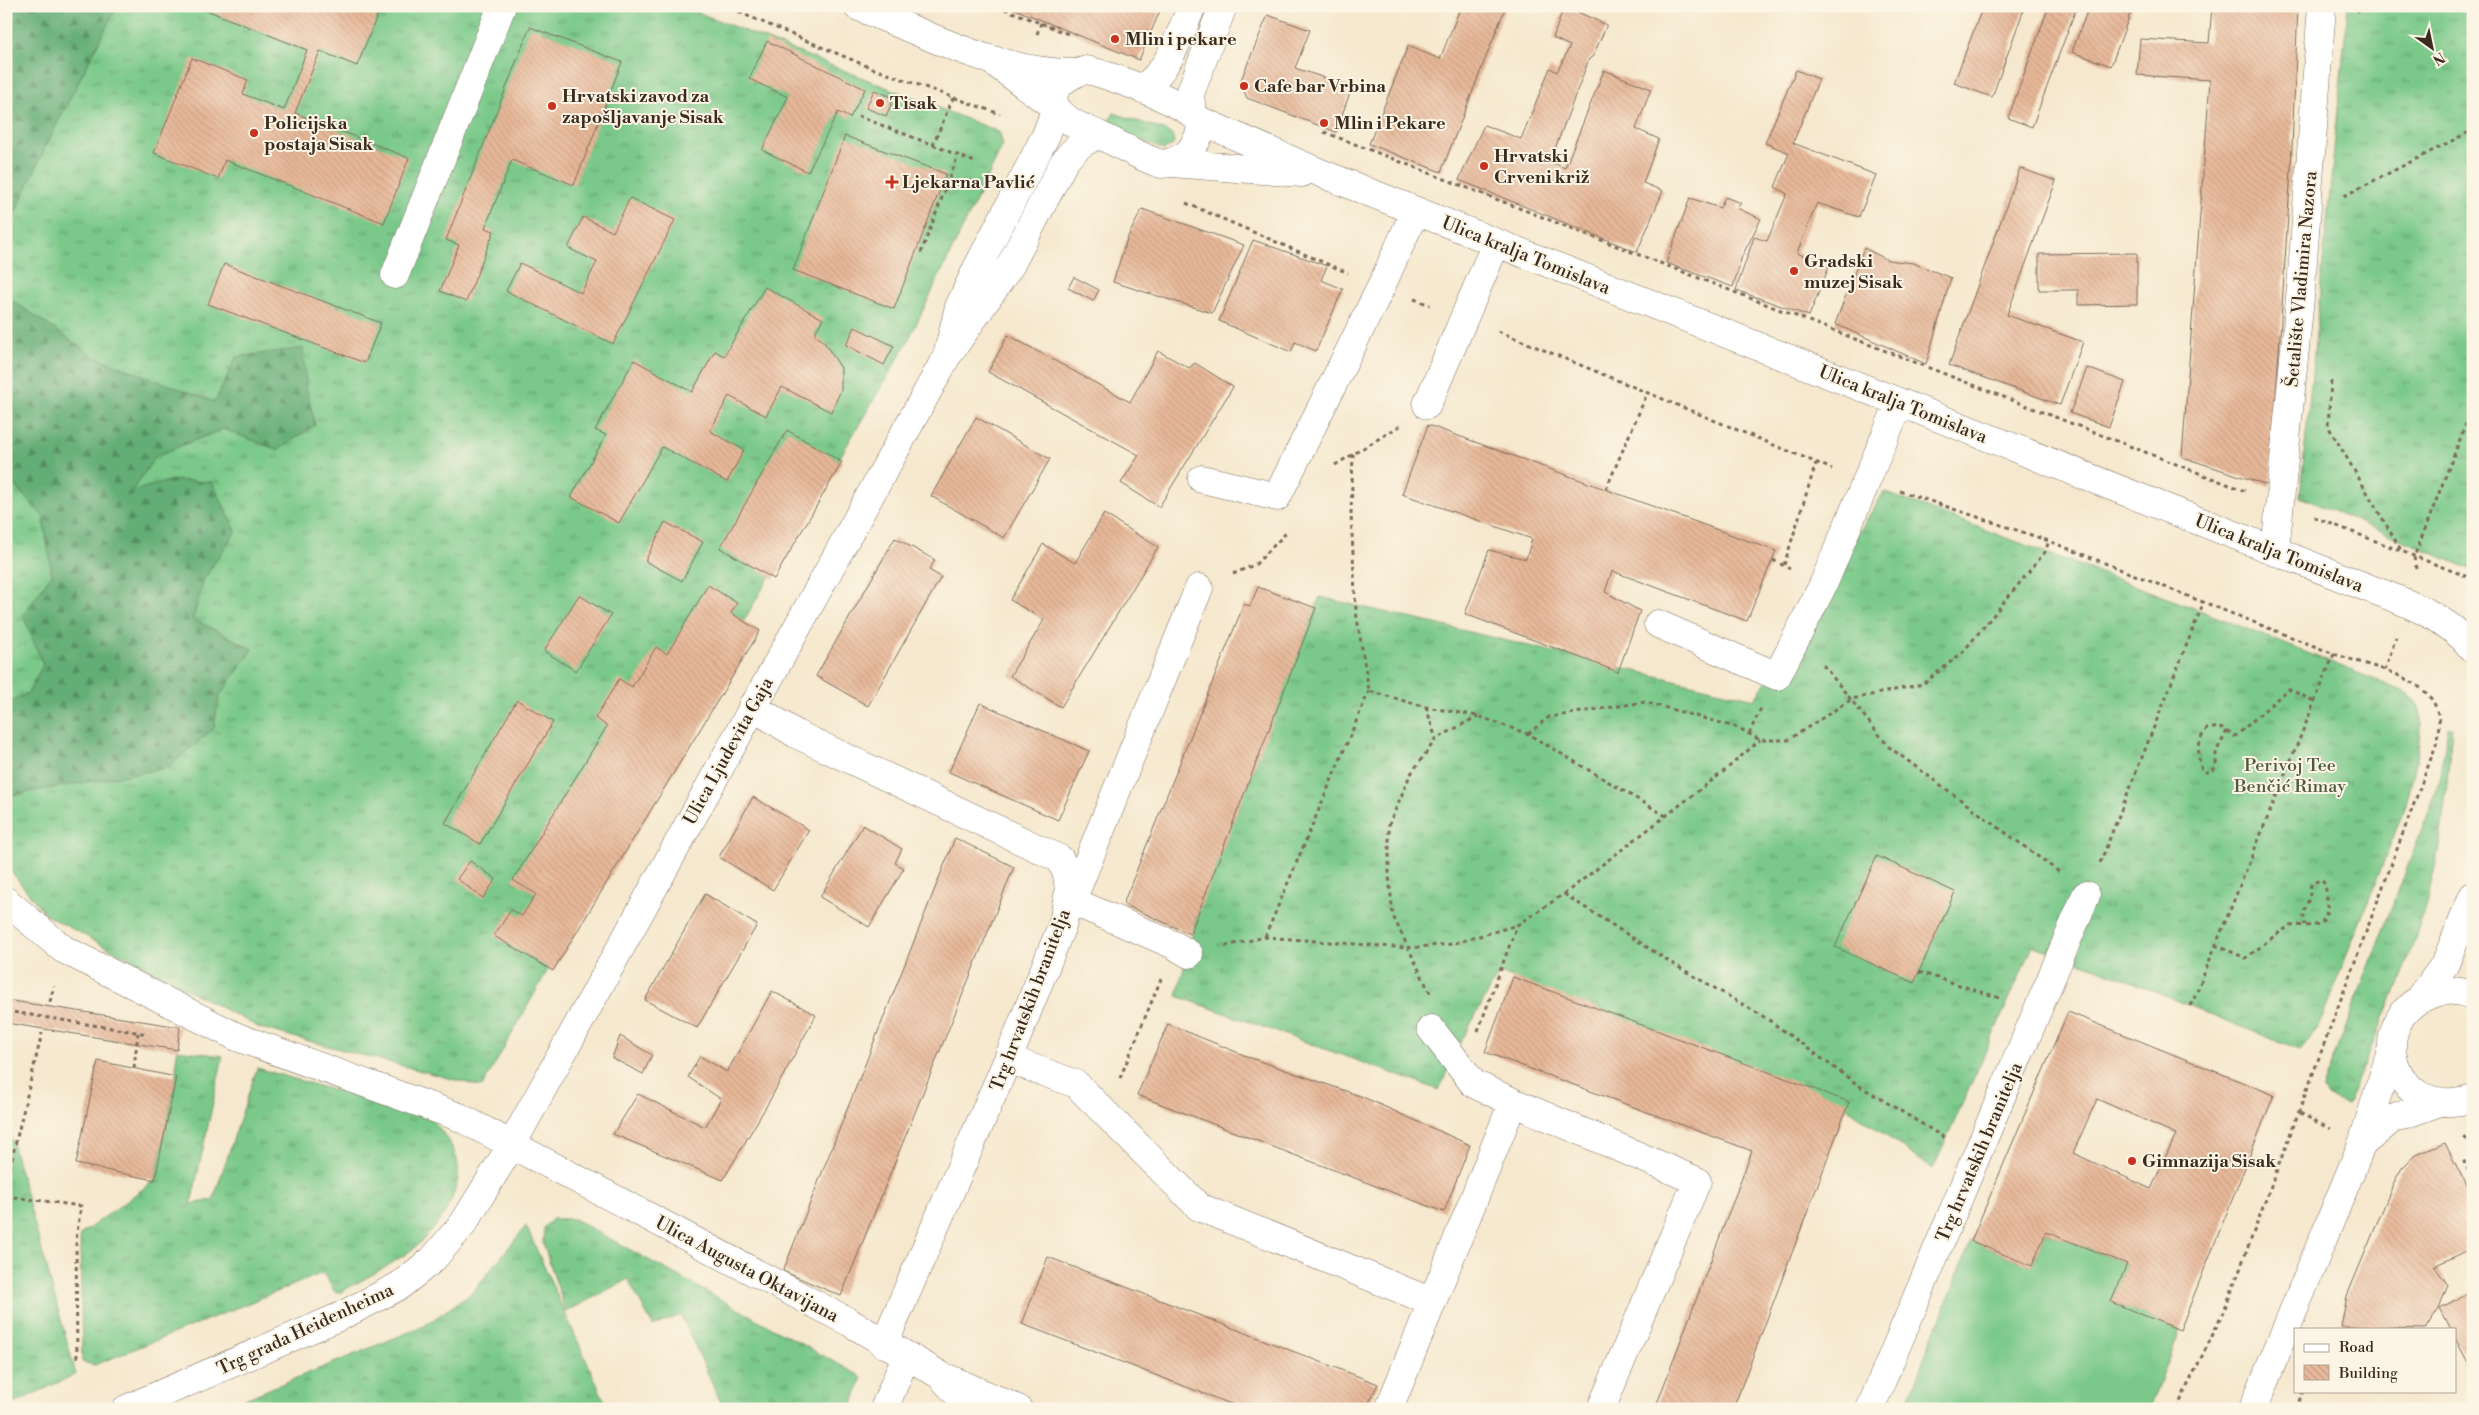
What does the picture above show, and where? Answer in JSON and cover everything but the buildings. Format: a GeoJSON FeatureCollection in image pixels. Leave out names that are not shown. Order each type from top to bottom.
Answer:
{"type":"FeatureCollection","features":[{"type":"Feature","properties":{"kind":"street"},"geometry":{"type":"LineString","coordinates":[[394,275],[502,6]]}},
{"type":"Feature","properties":{"kind":"street"},"geometry":{"type":"LineString","coordinates":[[857,6],[991,60],[1030,69],[1073,73]]}},
{"type":"Feature","properties":{"kind":"street"},"geometry":{"type":"LineString","coordinates":[[1142,89],[1154,80],[1171,58],[1192,6]]}},
{"type":"Feature","properties":{"kind":"street"},"geometry":{"type":"LineString","coordinates":[[1171,163],[1193,148],[1201,131],[1190,94],[1223,6]]}},
{"type":"Feature","properties":{"kind":"street","name":"Šetalište Vladimira Nazora"},"geometry":{"type":"LineString","coordinates":[[2275,552],[2301,287],[2322,6]]}},
{"type":"Feature","properties":{"kind":"street"},"geometry":{"type":"LineString","coordinates":[[991,60],[1056,108]]}},
{"type":"Feature","properties":{"kind":"street","name":"Ulica kralja Tomislava"},"geometry":{"type":"LineString","coordinates":[[1073,73],[1086,70],[1102,73],[1142,89],[1196,117],[1323,174],[2435,617],[2458,632],[2473,649]]}},
{"type":"Feature","properties":{"kind":"street","name":"Ulica Ljudevita Gaja"},"geometry":{"type":"LineString","coordinates":[[947,356],[959,307],[976,270],[1046,135],[1056,108],[1054,100],[1055,89],[1073,73]]}},
{"type":"Feature","properties":{"kind":"street","name":"Ulica kralja Tomislava"},"geometry":{"type":"LineString","coordinates":[[1056,108],[1071,122],[1161,164],[1171,163],[1323,174]]}},
{"type":"Feature","properties":{"kind":"street","name":"Ulica Ljudevita Gaja"},"geometry":{"type":"LineString","coordinates":[[510,1146],[947,356],[1010,266],[1064,162],[1074,149],[1085,140],[1099,135]]}},
{"type":"Feature","properties":{"kind":"street"},"geometry":{"type":"LineString","coordinates":[[1202,479],[1277,497],[1381,287],[1415,211]]}},
{"type":"Feature","properties":{"kind":"street"},"geometry":{"type":"LineString","coordinates":[[1427,405],[1466,318],[1496,243]]}},
{"type":"Feature","properties":{"kind":"street"},"geometry":{"type":"LineString","coordinates":[[1658,624],[1777,676],[1823,584],[1899,403]]}},
{"type":"Feature","properties":{"kind":"street"},"geometry":{"type":"LineString","coordinates":[[1182,950],[1068,912],[1198,588]]}},
{"type":"Feature","properties":{"kind":"street","name":"Trg hrvatskih branitelja"},"geometry":{"type":"LineString","coordinates":[[752,706],[796,734],[1060,859],[1067,874],[1069,892],[1068,912],[1008,1059],[895,1350],[884,1409]]}},
{"type":"Feature","properties":{"kind":"street","name":"Trg hrvatskih branitelja"},"geometry":{"type":"LineString","coordinates":[[1870,1409],[1978,1158],[2086,895]]}},
{"type":"Feature","properties":{"kind":"street"},"geometry":{"type":"LineString","coordinates":[[2421,998],[2445,964],[2473,896]]}},
{"type":"Feature","properties":{"kind":"street","name":"Ulica Augusta Oktavijana"},"geometry":{"type":"LineString","coordinates":[[6,901],[63,948],[237,1037],[459,1116],[510,1146],[849,1322],[940,1375],[971,1409]]}},
{"type":"Feature","properties":{"kind":"street"},"geometry":{"type":"LineString","coordinates":[[2253,1409],[2362,1144],[2400,1019],[2409,1007],[2421,998],[2438,992],[2454,991],[2473,996]]}},
{"type":"Feature","properties":{"kind":"street"},"geometry":{"type":"LineString","coordinates":[[1431,1030],[1474,1084],[1697,1181],[1601,1409]]}},
{"type":"Feature","properties":{"kind":"street"},"geometry":{"type":"LineString","coordinates":[[2392,1048],[2395,1067],[2405,1084],[2419,1096],[2460,1103]]}},
{"type":"Feature","properties":{"kind":"street"},"geometry":{"type":"LineString","coordinates":[[1008,1059],[1076,1084],[1199,1207],[1432,1302]]}},
{"type":"Feature","properties":{"kind":"street"},"geometry":{"type":"LineString","coordinates":[[1389,1409],[1513,1102]]}},
{"type":"Feature","properties":{"kind":"street"},"geometry":{"type":"LineString","coordinates":[[2362,1144],[2392,1119],[2460,1103]]}},
{"type":"Feature","properties":{"kind":"street","name":"Trg grada Heidenheima"},"geometry":{"type":"LineString","coordinates":[[126,1409],[341,1316],[400,1286],[432,1260],[463,1224],[510,1146]]}},
{"type":"Feature","properties":{"kind":"street"},"geometry":{"type":"LineString","coordinates":[[940,1375],[1018,1409]]}},
{"type":"Feature","properties":{"kind":"path"},"geometry":{"type":"LineString","coordinates":[[724,6],[874,69],[1004,116]]}},
{"type":"Feature","properties":{"kind":"path"},"geometry":{"type":"LineString","coordinates":[[2356,12],[2379,6]]}},
{"type":"Feature","properties":{"kind":"path"},"geometry":{"type":"LineString","coordinates":[[1036,34],[1041,23]]}},
{"type":"Feature","properties":{"kind":"path"},"geometry":{"type":"LineString","coordinates":[[933,145],[953,98]]}},
{"type":"Feature","properties":{"kind":"path"},"geometry":{"type":"LineString","coordinates":[[858,116],[977,163]]}},
{"type":"Feature","properties":{"kind":"path"},"geometry":{"type":"LineString","coordinates":[[2341,188],[2340,197],[2473,130]]}},
{"type":"Feature","properties":{"kind":"path"},"geometry":{"type":"LineString","coordinates":[[1320,131],[2473,579]]}},
{"type":"Feature","properties":{"kind":"path"},"geometry":{"type":"LineString","coordinates":[[920,253],[958,155]]}},
{"type":"Feature","properties":{"kind":"path"},"geometry":{"type":"LineString","coordinates":[[1183,201],[1381,287],[1466,318],[1816,464],[2049,541],[2334,654],[2403,676],[2424,690],[2434,703],[2439,722],[2436,745],[2229,1298],[2217,1327],[2193,1370],[2177,1409]]}},
{"type":"Feature","properties":{"kind":"path"},"geometry":{"type":"LineString","coordinates":[[2473,224],[2470,254],[2473,329]]}},
{"type":"Feature","properties":{"kind":"path"},"geometry":{"type":"LineString","coordinates":[[2331,376],[2328,426],[2401,550]]}},
{"type":"Feature","properties":{"kind":"path"},"geometry":{"type":"LineString","coordinates":[[1606,489],[1647,394]]}},
{"type":"Feature","properties":{"kind":"path"},"geometry":{"type":"LineString","coordinates":[[1331,467],[1418,416],[1427,405]]}},
{"type":"Feature","properties":{"kind":"path"},"geometry":{"type":"LineString","coordinates":[[2416,566],[2414,557],[2473,406]]}},
{"type":"Feature","properties":{"kind":"path"},"geometry":{"type":"LineString","coordinates":[[1265,937],[1369,691],[1356,612],[1351,514],[1353,454]]}},
{"type":"Feature","properties":{"kind":"path"},"geometry":{"type":"LineString","coordinates":[[1784,566],[1816,464]]}},
{"type":"Feature","properties":{"kind":"path"},"geometry":{"type":"LineString","coordinates":[[1528,734],[1549,717],[1645,702],[1739,728],[1760,740],[1788,740],[1852,699],[1923,684],[1957,658],[1997,613],[2045,552],[2049,541]]}},
{"type":"Feature","properties":{"kind":"path"},"geometry":{"type":"LineString","coordinates":[[1798,634],[1889,747],[2042,858],[2086,895],[2204,601]]}},
{"type":"Feature","properties":{"kind":"path"},"geometry":{"type":"LineString","coordinates":[[2190,1006],[2334,654]]}},
{"type":"Feature","properties":{"kind":"path"},"geometry":{"type":"LineString","coordinates":[[2385,670],[2390,655]]}},
{"type":"Feature","properties":{"kind":"path"},"geometry":{"type":"LineString","coordinates":[[2227,731],[2216,752],[2216,767],[2211,772],[2204,772],[2199,750],[2204,732],[2219,726],[2237,735],[2288,689],[2314,701]]}},
{"type":"Feature","properties":{"kind":"path"},"geometry":{"type":"LineString","coordinates":[[1369,691],[1426,707],[1478,716],[1528,734],[1666,816]]}},
{"type":"Feature","properties":{"kind":"path"},"geometry":{"type":"LineString","coordinates":[[1426,707],[1436,739]]}},
{"type":"Feature","properties":{"kind":"path"},"geometry":{"type":"LineString","coordinates":[[1432,996],[1393,916],[1389,876],[1389,825],[1410,775],[1436,739],[1478,716]]}},
{"type":"Feature","properties":{"kind":"path"},"geometry":{"type":"LineString","coordinates":[[1106,1113],[1182,950],[1265,937],[1407,948],[1452,944],[1517,925],[1564,894],[1723,772],[1760,740]]}},
{"type":"Feature","properties":{"kind":"path"},"geometry":{"type":"LineString","coordinates":[[2215,945],[2246,958],[2291,926],[2316,925],[2325,919],[2327,896],[2323,881],[2316,881],[2310,886],[2310,897],[2303,914],[2305,925]]}},
{"type":"Feature","properties":{"kind":"path"},"geometry":{"type":"LineString","coordinates":[[1564,894],[1675,965],[1766,1018],[1858,1085],[1978,1158]]}},
{"type":"Feature","properties":{"kind":"path"},"geometry":{"type":"LineString","coordinates":[[1464,1071],[1517,925]]}},
{"type":"Feature","properties":{"kind":"path"},"geometry":{"type":"LineString","coordinates":[[1919,972],[2039,1011]]}},
{"type":"Feature","properties":{"kind":"path"},"geometry":{"type":"LineString","coordinates":[[6,1011],[154,1035]]}},
{"type":"Feature","properties":{"kind":"path"},"geometry":{"type":"LineString","coordinates":[[6,1183],[42,1033]]}},
{"type":"Feature","properties":{"kind":"path"},"geometry":{"type":"LineString","coordinates":[[134,1068],[138,1033]]}},
{"type":"Feature","properties":{"kind":"path"},"geometry":{"type":"LineString","coordinates":[[2473,1158],[2464,1162],[2473,1178]]}},
{"type":"Feature","properties":{"kind":"path"},"geometry":{"type":"LineString","coordinates":[[6,1196],[81,1206],[76,1239],[77,1362]]}},
{"type":"Feature","properties":{"kind":"path"},"geometry":{"type":"LineString","coordinates":[[2296,1409],[2303,1392]]}},
{"type":"Feature","properties":{"kind":"green space"},"geometry":{"type":"Polygon","coordinates":[[[6,6],[682,6],[999,132],[1003,145],[906,345],[750,610],[482,1087],[260,1028],[46,915],[6,865],[6,6]]]}},
{"type":"Feature","properties":{"kind":"green space"},"geometry":{"type":"Polygon","coordinates":[[[6,6],[117,6],[46,146],[6,233],[6,6]]]}},
{"type":"Feature","properties":{"kind":"green space"},"geometry":{"type":"Polygon","coordinates":[[[2348,6],[2473,6],[2473,570],[2300,497],[2348,6]]]}},
{"type":"Feature","properties":{"kind":"green space"},"geometry":{"type":"Polygon","coordinates":[[[1114,113],[1166,131],[1173,138],[1173,145],[1164,150],[1111,128],[1109,120],[1114,113]]]}},
{"type":"Feature","properties":{"kind":"green space"},"geometry":{"type":"Polygon","coordinates":[[[6,296],[95,357],[215,402],[236,357],[303,348],[306,386],[315,425],[278,450],[223,429],[156,456],[132,491],[172,480],[212,482],[236,531],[204,579],[193,619],[253,649],[219,697],[214,728],[167,768],[6,796],[6,704],[28,693],[43,665],[23,615],[52,574],[43,516],[6,476],[6,296]]]}},
{"type":"Feature","properties":{"kind":"green space","name":"Perivoj Tee Benčić Rimay"},"geometry":{"type":"Polygon","coordinates":[[[1884,492],[2202,611],[2403,691],[2416,702],[2421,716],[2420,741],[2406,805],[2318,1028],[2299,1050],[2094,967],[2033,946],[1933,1169],[1830,1096],[1499,973],[1459,1045],[1439,1090],[1177,996],[1199,907],[1320,597],[1755,699],[1884,492]]]}},
{"type":"Feature","properties":{"kind":"green space"},"geometry":{"type":"Polygon","coordinates":[[[2448,727],[2452,727],[2444,806],[2439,846],[2431,885],[2404,968],[2347,1105],[2327,1097],[2323,1089],[2324,1083],[2431,806],[2439,780],[2448,727]]]}},
{"type":"Feature","properties":{"kind":"green space"},"geometry":{"type":"Polygon","coordinates":[[[177,1050],[223,1056],[191,1204],[213,1200],[257,1068],[432,1119],[455,1153],[458,1177],[455,1189],[445,1212],[422,1241],[397,1260],[341,1292],[335,1292],[323,1273],[95,1365],[82,1362],[80,1235],[155,1180],[176,1077],[177,1050]]]}},
{"type":"Feature","properties":{"kind":"green space"},"geometry":{"type":"Polygon","coordinates":[[[6,1121],[76,1374],[6,1407],[6,1121]]]}},
{"type":"Feature","properties":{"kind":"green space"},"geometry":{"type":"Polygon","coordinates":[[[553,1219],[574,1219],[862,1377],[851,1409],[724,1409],[681,1315],[653,1326],[628,1279],[566,1312],[543,1243],[544,1227],[553,1219]]]}},
{"type":"Feature","properties":{"kind":"green space"},"geometry":{"type":"Polygon","coordinates":[[[526,1226],[608,1409],[220,1409],[424,1326],[472,1293],[526,1226]]]}},
{"type":"Feature","properties":{"kind":"green space"},"geometry":{"type":"Polygon","coordinates":[[[2046,1232],[2127,1264],[2111,1302],[2180,1330],[2150,1409],[1904,1409],[1971,1241],[2032,1266],[2046,1232]]]}},
{"type":"Feature","properties":{"kind":"place","name":"Mlin i pekare"},"geometry":{"type":"Point","coordinates":[1115,39]}},
{"type":"Feature","properties":{"kind":"place","name":"Cafe bar Vrbina"},"geometry":{"type":"Point","coordinates":[1244,86]}},
{"type":"Feature","properties":{"kind":"place","name":"Tisak"},"geometry":{"type":"Point","coordinates":[880,103]}},
{"type":"Feature","properties":{"kind":"place","name":"Hrvatski zavod za zapošljavanje Sisak"},"geometry":{"type":"Point","coordinates":[552,106]}},
{"type":"Feature","properties":{"kind":"place","name":"Mlin i Pekare"},"geometry":{"type":"Point","coordinates":[1324,123]}},
{"type":"Feature","properties":{"kind":"place","name":"Policijska postaja Sisak"},"geometry":{"type":"Point","coordinates":[254,133]}},
{"type":"Feature","properties":{"kind":"place","name":"Hrvatski Crveni križ"},"geometry":{"type":"Point","coordinates":[1484,166]}},
{"type":"Feature","properties":{"kind":"place","name":"Ljekarna Pavlić"},"geometry":{"type":"Point","coordinates":[892,182]}},
{"type":"Feature","properties":{"kind":"place","name":"Gradski muzej Sisak"},"geometry":{"type":"Point","coordinates":[1794,271]}},
{"type":"Feature","properties":{"kind":"place","name":"Gimnazija Sisak"},"geometry":{"type":"Point","coordinates":[2132,1161]}}]}
